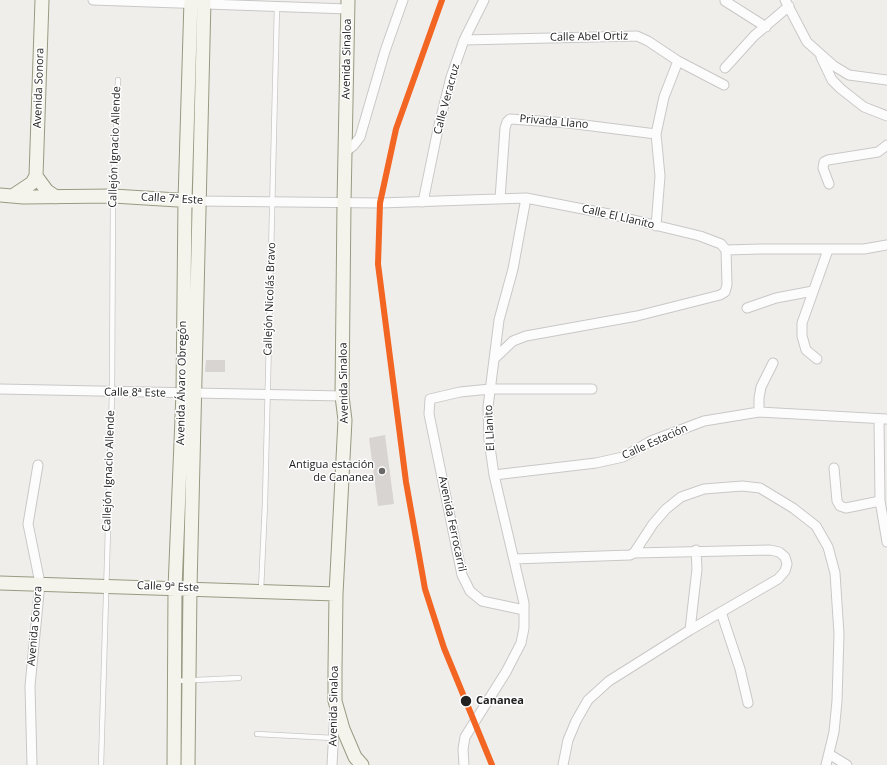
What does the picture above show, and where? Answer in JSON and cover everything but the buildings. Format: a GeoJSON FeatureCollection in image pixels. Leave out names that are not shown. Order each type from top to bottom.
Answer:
{"type":"FeatureCollection","features":[{"type":"Feature","properties":{"kind":"street","name":"Avenida Sonora"},"geometry":{"type":"LineString","coordinates":[[36,176],[42,0]]}},
{"type":"Feature","properties":{"kind":"street"},"geometry":{"type":"LineString","coordinates":[[93,0],[204,2],[277,6],[348,5]]}},
{"type":"Feature","properties":{"kind":"street"},"geometry":{"type":"LineString","coordinates":[[345,152],[353,146],[360,137],[384,52],[403,0]]}},
{"type":"Feature","properties":{"kind":"street","name":"Calle Veracruz"},"geometry":{"type":"LineString","coordinates":[[423,202],[449,85],[464,40],[484,0]]}},
{"type":"Feature","properties":{"kind":"street"},"geometry":{"type":"LineString","coordinates":[[725,0],[766,27]]}},
{"type":"Feature","properties":{"kind":"street","name":"Avenida Álvaro Obregón"},"geometry":{"type":"LineString","coordinates":[[174,765],[175,588],[183,393],[185,200],[190,2]]}},
{"type":"Feature","properties":{"kind":"street","name":"Avenida Álvaro Obregón"},"geometry":{"type":"LineString","coordinates":[[188,765],[190,588],[196,393],[198,201],[204,2]]}},
{"type":"Feature","properties":{"kind":"street"},"geometry":{"type":"LineString","coordinates":[[725,68],[754,36],[766,27],[787,3],[807,42],[834,66],[849,75],[887,80]]}},
{"type":"Feature","properties":{"kind":"street","name":"Avenida Sinaloa"},"geometry":{"type":"LineString","coordinates":[[332,765],[335,701],[336,594],[345,420],[342,396],[348,5]]}},
{"type":"Feature","properties":{"kind":"street","name":"Calle Abel Ortiz"},"geometry":{"type":"LineString","coordinates":[[464,40],[628,35],[648,41],[678,61],[724,85]]}},
{"type":"Feature","properties":{"kind":"street"},"geometry":{"type":"LineString","coordinates":[[819,54],[832,80],[841,89],[864,107],[887,116]]}},
{"type":"Feature","properties":{"kind":"street"},"geometry":{"type":"LineString","coordinates":[[656,226],[660,176],[656,134],[664,97],[678,61]]}},
{"type":"Feature","properties":{"kind":"street"},"geometry":{"type":"LineString","coordinates":[[188,77],[202,76]]}},
{"type":"Feature","properties":{"kind":"street","name":"Privada Llano"},"geometry":{"type":"LineString","coordinates":[[500,199],[505,128],[510,119],[568,123],[656,134]]}},
{"type":"Feature","properties":{"kind":"street"},"geometry":{"type":"LineString","coordinates":[[829,184],[823,168],[824,162],[828,160],[878,152],[887,145]]}},
{"type":"Feature","properties":{"kind":"street"},"geometry":{"type":"LineString","coordinates":[[14,195],[32,183],[36,176],[47,191],[56,196]]}},
{"type":"Feature","properties":{"kind":"street","name":"Calle 7ª Este"},"geometry":{"type":"LineString","coordinates":[[0,195],[14,195],[23,197],[113,196],[198,201],[344,203]]}},
{"type":"Feature","properties":{"kind":"street","name":"Calle El Llanito"},"geometry":{"type":"LineString","coordinates":[[344,203],[526,198],[588,210],[714,240],[722,244],[726,250]]}},
{"type":"Feature","properties":{"kind":"street","name":"El Llanito"},"geometry":{"type":"LineString","coordinates":[[464,765],[462,749],[465,737],[506,672],[521,643],[524,628],[524,610],[514,559],[494,475],[488,407],[499,320],[513,269],[526,198]]}},
{"type":"Feature","properties":{"kind":"street"},"geometry":{"type":"LineString","coordinates":[[495,358],[513,341],[526,336],[637,316],[720,295],[725,292],[727,285],[726,250],[864,249],[887,245]]}},
{"type":"Feature","properties":{"kind":"street"},"geometry":{"type":"LineString","coordinates":[[817,359],[806,350],[802,336],[802,323],[828,250]]}},
{"type":"Feature","properties":{"kind":"street"},"geometry":{"type":"LineString","coordinates":[[184,266],[197,267]]}},
{"type":"Feature","properties":{"kind":"street"},"geometry":{"type":"LineString","coordinates":[[747,308],[776,298],[813,291]]}},
{"type":"Feature","properties":{"kind":"street"},"geometry":{"type":"LineString","coordinates":[[759,412],[761,387],[773,363]]}},
{"type":"Feature","properties":{"kind":"street","name":"Calle 8ª Este"},"geometry":{"type":"LineString","coordinates":[[0,389],[112,393],[342,396]]}},
{"type":"Feature","properties":{"kind":"street"},"geometry":{"type":"LineString","coordinates":[[490,390],[592,389]]}},
{"type":"Feature","properties":{"kind":"street","name":"Avenida Ferrocarril"},"geometry":{"type":"LineString","coordinates":[[490,390],[460,392],[430,399],[429,414],[462,575],[470,591],[482,601],[524,610]]}},
{"type":"Feature","properties":{"kind":"street","name":"Calle Estación"},"geometry":{"type":"LineString","coordinates":[[494,475],[596,463],[623,457],[651,441],[704,421],[759,412],[806,413],[883,419]]}},
{"type":"Feature","properties":{"kind":"street"},"geometry":{"type":"LineString","coordinates":[[883,419],[880,500],[887,542]]}},
{"type":"Feature","properties":{"kind":"street","name":"Avenida Sonora"},"geometry":{"type":"LineString","coordinates":[[32,765],[30,686],[40,584],[28,524],[38,465]]}},
{"type":"Feature","properties":{"kind":"street"},"geometry":{"type":"LineString","coordinates":[[834,468],[837,501],[840,506],[846,508],[880,500]]}},
{"type":"Feature","properties":{"kind":"street"},"geometry":{"type":"LineString","coordinates":[[634,552],[653,524],[666,509],[681,497],[704,489],[719,486],[742,486],[765,490],[816,526],[828,547],[835,573],[839,634],[837,701],[834,732],[826,765]]}},
{"type":"Feature","properties":{"kind":"street"},"geometry":{"type":"LineString","coordinates":[[690,630],[696,580],[696,550]]}},
{"type":"Feature","properties":{"kind":"street"},"geometry":{"type":"LineString","coordinates":[[514,559],[624,555],[634,552],[770,550],[779,552],[785,557],[787,564],[786,571],[778,578],[690,630],[609,681],[588,700],[576,721],[568,740],[563,765]]}},
{"type":"Feature","properties":{"kind":"street","name":"Calle 9ª Este"},"geometry":{"type":"LineString","coordinates":[[0,583],[105,585],[336,594]]}},
{"type":"Feature","properties":{"kind":"street"},"geometry":{"type":"LineString","coordinates":[[721,612],[740,669],[748,703]]}},
{"type":"Feature","properties":{"kind":"street"},"geometry":{"type":"LineString","coordinates":[[335,701],[343,729],[356,757],[362,765]]}},
{"type":"Feature","properties":{"kind":"street"},"geometry":{"type":"LineString","coordinates":[[829,754],[847,765]]}},
{"type":"Feature","properties":{"kind":"lane","name":"Callejón Nicolás Bravo"},"geometry":{"type":"LineString","coordinates":[[261,592],[265,504],[266,394],[273,201],[277,6]]}},
{"type":"Feature","properties":{"kind":"lane","name":"Callejón Ignacio Allende"},"geometry":{"type":"LineString","coordinates":[[101,765],[105,585],[112,393],[113,196],[118,80]]}},
{"type":"Feature","properties":{"kind":"lane"},"geometry":{"type":"LineString","coordinates":[[174,681],[189,682],[239,678]]}},
{"type":"Feature","properties":{"kind":"lane"},"geometry":{"type":"LineString","coordinates":[[257,734],[333,738]]}},
{"type":"Feature","properties":{"kind":"transit line"},"geometry":{"type":"LineString","coordinates":[[442,0],[396,129],[380,203],[378,264],[406,482],[425,589],[444,648],[492,765]]}},
{"type":"Feature","properties":{"kind":"place","name":"Antigua estación de Cananea"},"geometry":{"type":"Point","coordinates":[382,471]}},
{"type":"Feature","properties":{"kind":"place","name":"Cananea"},"geometry":{"type":"Point","coordinates":[466,701]}}]}
